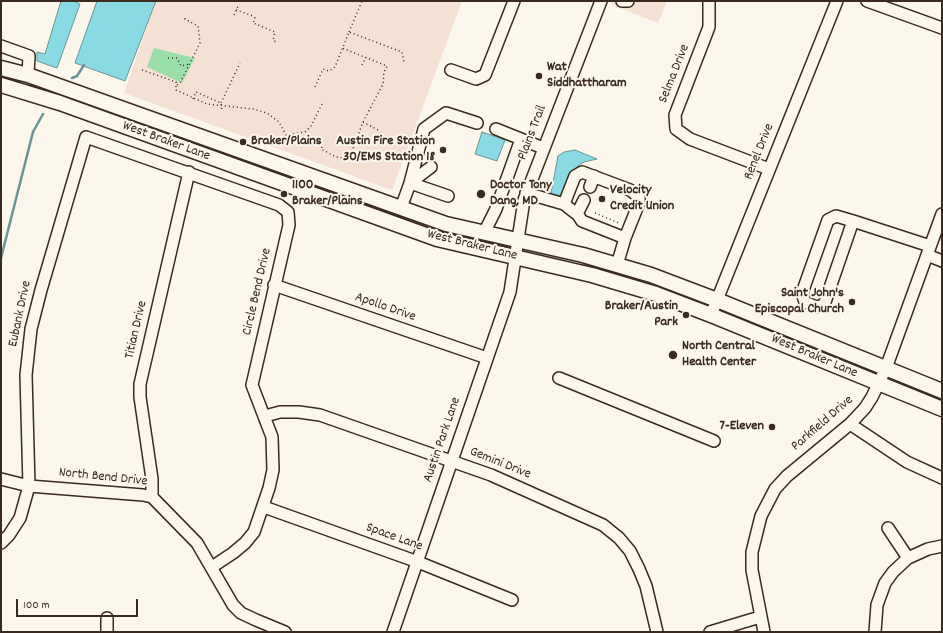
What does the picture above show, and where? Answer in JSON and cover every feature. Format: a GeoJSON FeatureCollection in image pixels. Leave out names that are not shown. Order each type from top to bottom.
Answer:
{"type":"FeatureCollection","features":[{"type":"Feature","properties":{"kind":"main road","name":"West Braker Lane"},"geometry":{"type":"LineString","coordinates":[[1,68],[28,75],[446,224],[518,240],[617,265],[717,300],[942,391]]}},
{"type":"Feature","properties":{"kind":"main road","name":"West Braker Lane"},"geometry":{"type":"LineString","coordinates":[[1,85],[60,103],[395,224],[456,244],[516,257],[620,283],[711,315],[942,409]]}},
{"type":"Feature","properties":{"kind":"main road"},"geometry":{"type":"LineString","coordinates":[[395,224],[400,208]]}},
{"type":"Feature","properties":{"kind":"street"},"geometry":{"type":"LineString","coordinates":[[451,70],[476,78],[485,75],[514,1]]}},
{"type":"Feature","properties":{"kind":"street","name":"Plains Trail"},"geometry":{"type":"LineString","coordinates":[[516,257],[526,193],[601,1]]}},
{"type":"Feature","properties":{"kind":"street"},"geometry":{"type":"LineString","coordinates":[[622,1],[628,1]]}},
{"type":"Feature","properties":{"kind":"street","name":"Selma Drive"},"geometry":{"type":"LineString","coordinates":[[709,1],[709,27],[675,115],[676,129],[690,139],[769,169]]}},
{"type":"Feature","properties":{"kind":"street","name":"Renel Drive"},"geometry":{"type":"LineString","coordinates":[[711,315],[837,1]]}},
{"type":"Feature","properties":{"kind":"street"},"geometry":{"type":"LineString","coordinates":[[867,1],[942,28]]}},
{"type":"Feature","properties":{"kind":"street"},"geometry":{"type":"LineString","coordinates":[[1,46],[30,56],[28,75]]}},
{"type":"Feature","properties":{"kind":"street"},"geometry":{"type":"LineString","coordinates":[[400,208],[410,183],[424,129],[446,114],[477,123]]}},
{"type":"Feature","properties":{"kind":"street"},"geometry":{"type":"LineString","coordinates":[[496,129],[543,148]]}},
{"type":"Feature","properties":{"kind":"street","name":"Circle Bend Drive"},"geometry":{"type":"LineString","coordinates":[[86,137],[189,172],[279,205],[288,212],[289,225],[252,385],[272,437],[273,470],[264,507],[254,532],[245,543],[212,567]]}},
{"type":"Feature","properties":{"kind":"street","name":"Eubank Drive"},"geometry":{"type":"LineString","coordinates":[[1,543],[9,535],[20,518],[29,486],[26,375],[31,329],[40,290],[86,137]]}},
{"type":"Feature","properties":{"kind":"street"},"geometry":{"type":"LineString","coordinates":[[484,233],[496,209],[521,139]]}},
{"type":"Feature","properties":{"kind":"street"},"geometry":{"type":"LineString","coordinates":[[410,183],[431,167]]}},
{"type":"Feature","properties":{"kind":"street","name":"Titian Drive"},"geometry":{"type":"LineString","coordinates":[[152,497],[152,479],[140,397],[140,384],[189,172]]}},
{"type":"Feature","properties":{"kind":"street"},"geometry":{"type":"LineString","coordinates":[[564,204],[577,174],[582,172],[630,190],[639,197],[639,203],[625,238],[617,265]]}},
{"type":"Feature","properties":{"kind":"street"},"geometry":{"type":"LineString","coordinates":[[590,186],[594,176]]}},
{"type":"Feature","properties":{"kind":"street"},"geometry":{"type":"LineString","coordinates":[[410,183],[448,196]]}},
{"type":"Feature","properties":{"kind":"street"},"geometry":{"type":"LineString","coordinates":[[526,193],[564,204],[582,220],[625,238]]}},
{"type":"Feature","properties":{"kind":"street"},"geometry":{"type":"LineString","coordinates":[[577,214],[584,200]]}},
{"type":"Feature","properties":{"kind":"street","name":"Parkfield Drive"},"geometry":{"type":"LineString","coordinates":[[764,632],[752,570],[752,552],[761,516],[766,503],[775,489],[787,476],[850,424],[865,408],[879,384],[886,368],[942,214]]}},
{"type":"Feature","properties":{"kind":"street"},"geometry":{"type":"LineString","coordinates":[[852,221],[824,305],[816,307],[805,302],[802,293],[828,220],[836,216],[852,221],[928,251],[942,261]]}},
{"type":"Feature","properties":{"kind":"street","name":"Austin Park Lane"},"geometry":{"type":"LineString","coordinates":[[393,632],[510,292],[516,257]]}},
{"type":"Feature","properties":{"kind":"street","name":"Apollo Drive"},"geometry":{"type":"LineString","coordinates":[[274,285],[487,358]]}},
{"type":"Feature","properties":{"kind":"street"},"geometry":{"type":"LineString","coordinates":[[559,378],[714,441]]}},
{"type":"Feature","properties":{"kind":"street","name":"Gemini Drive"},"geometry":{"type":"LineString","coordinates":[[265,416],[280,412],[299,412],[320,415],[491,475],[603,525],[619,538],[630,551],[641,574],[656,632]]}},
{"type":"Feature","properties":{"kind":"street"},"geometry":{"type":"LineString","coordinates":[[850,424],[907,462],[942,478]]}},
{"type":"Feature","properties":{"kind":"street","name":"North Bend Drive"},"geometry":{"type":"LineString","coordinates":[[1,479],[29,486],[152,497],[197,543],[212,567],[225,593],[241,613],[285,632]]}},
{"type":"Feature","properties":{"kind":"street","name":"Space Lane"},"geometry":{"type":"LineString","coordinates":[[264,507],[418,562],[512,600]]}},
{"type":"Feature","properties":{"kind":"street"},"geometry":{"type":"LineString","coordinates":[[888,528],[908,558]]}},
{"type":"Feature","properties":{"kind":"street"},"geometry":{"type":"LineString","coordinates":[[875,632],[877,605],[880,595],[893,572],[908,558],[928,549],[942,546]]}},
{"type":"Feature","properties":{"kind":"street"},"geometry":{"type":"LineString","coordinates":[[710,632],[760,617]]}},
{"type":"Feature","properties":{"kind":"street"},"geometry":{"type":"LineString","coordinates":[[107,618],[107,632]]}},
{"type":"Feature","properties":{"kind":"path"},"geometry":{"type":"LineString","coordinates":[[315,86],[323,69],[333,70],[335,67],[362,1]]}},
{"type":"Feature","properties":{"kind":"path"},"geometry":{"type":"LineString","coordinates":[[234,15],[239,4]]}},
{"type":"Feature","properties":{"kind":"path"},"geometry":{"type":"LineString","coordinates":[[236,10],[253,16],[255,18],[253,23],[275,32],[273,40],[276,42]]}},
{"type":"Feature","properties":{"kind":"path"},"geometry":{"type":"LineString","coordinates":[[176,85],[180,83],[200,43],[198,26],[185,19],[186,16]]}},
{"type":"Feature","properties":{"kind":"path"},"geometry":{"type":"LineString","coordinates":[[349,32],[402,52],[404,62]]}},
{"type":"Feature","properties":{"kind":"path"},"geometry":{"type":"LineString","coordinates":[[322,147],[321,149],[326,152],[342,159],[349,159],[363,122],[383,84],[384,72],[387,66],[342,48]]}},
{"type":"Feature","properties":{"kind":"path"},"geometry":{"type":"LineString","coordinates":[[362,65],[366,57]]}},
{"type":"Feature","properties":{"kind":"path"},"geometry":{"type":"LineString","coordinates":[[168,58],[177,58],[182,66],[190,64]]}},
{"type":"Feature","properties":{"kind":"path"},"geometry":{"type":"LineString","coordinates":[[222,112],[221,103],[240,63]]}},
{"type":"Feature","properties":{"kind":"path"},"geometry":{"type":"LineString","coordinates":[[142,70],[176,82],[176,90],[193,99],[207,104],[253,109],[267,113],[279,122],[286,135],[305,132],[311,126],[322,104]]}},
{"type":"Feature","properties":{"kind":"path"},"geometry":{"type":"LineString","coordinates":[[193,99],[196,92],[221,103]]}},
{"type":"Feature","properties":{"kind":"path"},"geometry":{"type":"LineString","coordinates":[[363,122],[378,130]]}},
{"type":"Feature","properties":{"kind":"path"},"geometry":{"type":"LineString","coordinates":[[595,213],[619,222]]}},
{"type":"Feature","properties":{"kind":"shaded area"},"geometry":{"type":"Polygon","coordinates":[[[156,1],[462,1],[392,190],[124,93],[156,1]]]}},
{"type":"Feature","properties":{"kind":"shaded area"},"geometry":{"type":"Polygon","coordinates":[[[613,1],[667,1],[658,23],[612,5],[613,1]]]}},
{"type":"Feature","properties":{"kind":"green space"},"geometry":{"type":"Polygon","coordinates":[[[154,48],[195,58],[182,83],[147,67],[154,48]]]}},
{"type":"Feature","properties":{"kind":"water"},"geometry":{"type":"Polygon","coordinates":[[[61,1],[73,1],[80,4],[57,68],[37,61],[37,52],[45,54],[61,1]]]}},
{"type":"Feature","properties":{"kind":"water"},"geometry":{"type":"Polygon","coordinates":[[[97,1],[156,1],[125,81],[75,63],[97,1]]]}},
{"type":"Feature","properties":{"kind":"water"},"geometry":{"type":"Polygon","coordinates":[[[482,132],[505,140],[497,161],[475,154],[482,132]]]}},
{"type":"Feature","properties":{"kind":"water"},"geometry":{"type":"Polygon","coordinates":[[[575,150],[597,159],[584,162],[579,165],[575,169],[566,192],[559,196],[553,195],[551,193],[558,156],[564,152],[575,150]]]}},
{"type":"Feature","properties":{"kind":"waterway"},"geometry":{"type":"LineString","coordinates":[[72,78],[77,76],[84,65]]}},
{"type":"Feature","properties":{"kind":"waterway"},"geometry":{"type":"LineString","coordinates":[[1,258],[33,132],[43,114]]}},
{"type":"Feature","properties":{"kind":"place","name":"Wat Siddhattharam"},"geometry":{"type":"Point","coordinates":[539,76]}},
{"type":"Feature","properties":{"kind":"place","name":"Braker/Plains"},"geometry":{"type":"Point","coordinates":[243,142]}},
{"type":"Feature","properties":{"kind":"place","name":"Austin Fire Station 30/EMS Station 18"},"geometry":{"type":"Point","coordinates":[443,150]}},
{"type":"Feature","properties":{"kind":"place","name":"1100 Braker/Plains"},"geometry":{"type":"Point","coordinates":[284,194]}},
{"type":"Feature","properties":{"kind":"place","name":"Doctor Tony Dang, MD"},"geometry":{"type":"Point","coordinates":[481,194]}},
{"type":"Feature","properties":{"kind":"place","name":"Velocity Credit Union"},"geometry":{"type":"Point","coordinates":[602,199]}},
{"type":"Feature","properties":{"kind":"place","name":"Saint John's Episcopal Church"},"geometry":{"type":"Point","coordinates":[852,302]}},
{"type":"Feature","properties":{"kind":"place","name":"Braker/Austin Park"},"geometry":{"type":"Point","coordinates":[686,315]}},
{"type":"Feature","properties":{"kind":"place","name":"North Central Health Center"},"geometry":{"type":"Point","coordinates":[673,355]}},
{"type":"Feature","properties":{"kind":"place","name":"7-Eleven"},"geometry":{"type":"Point","coordinates":[772,427]}}]}
